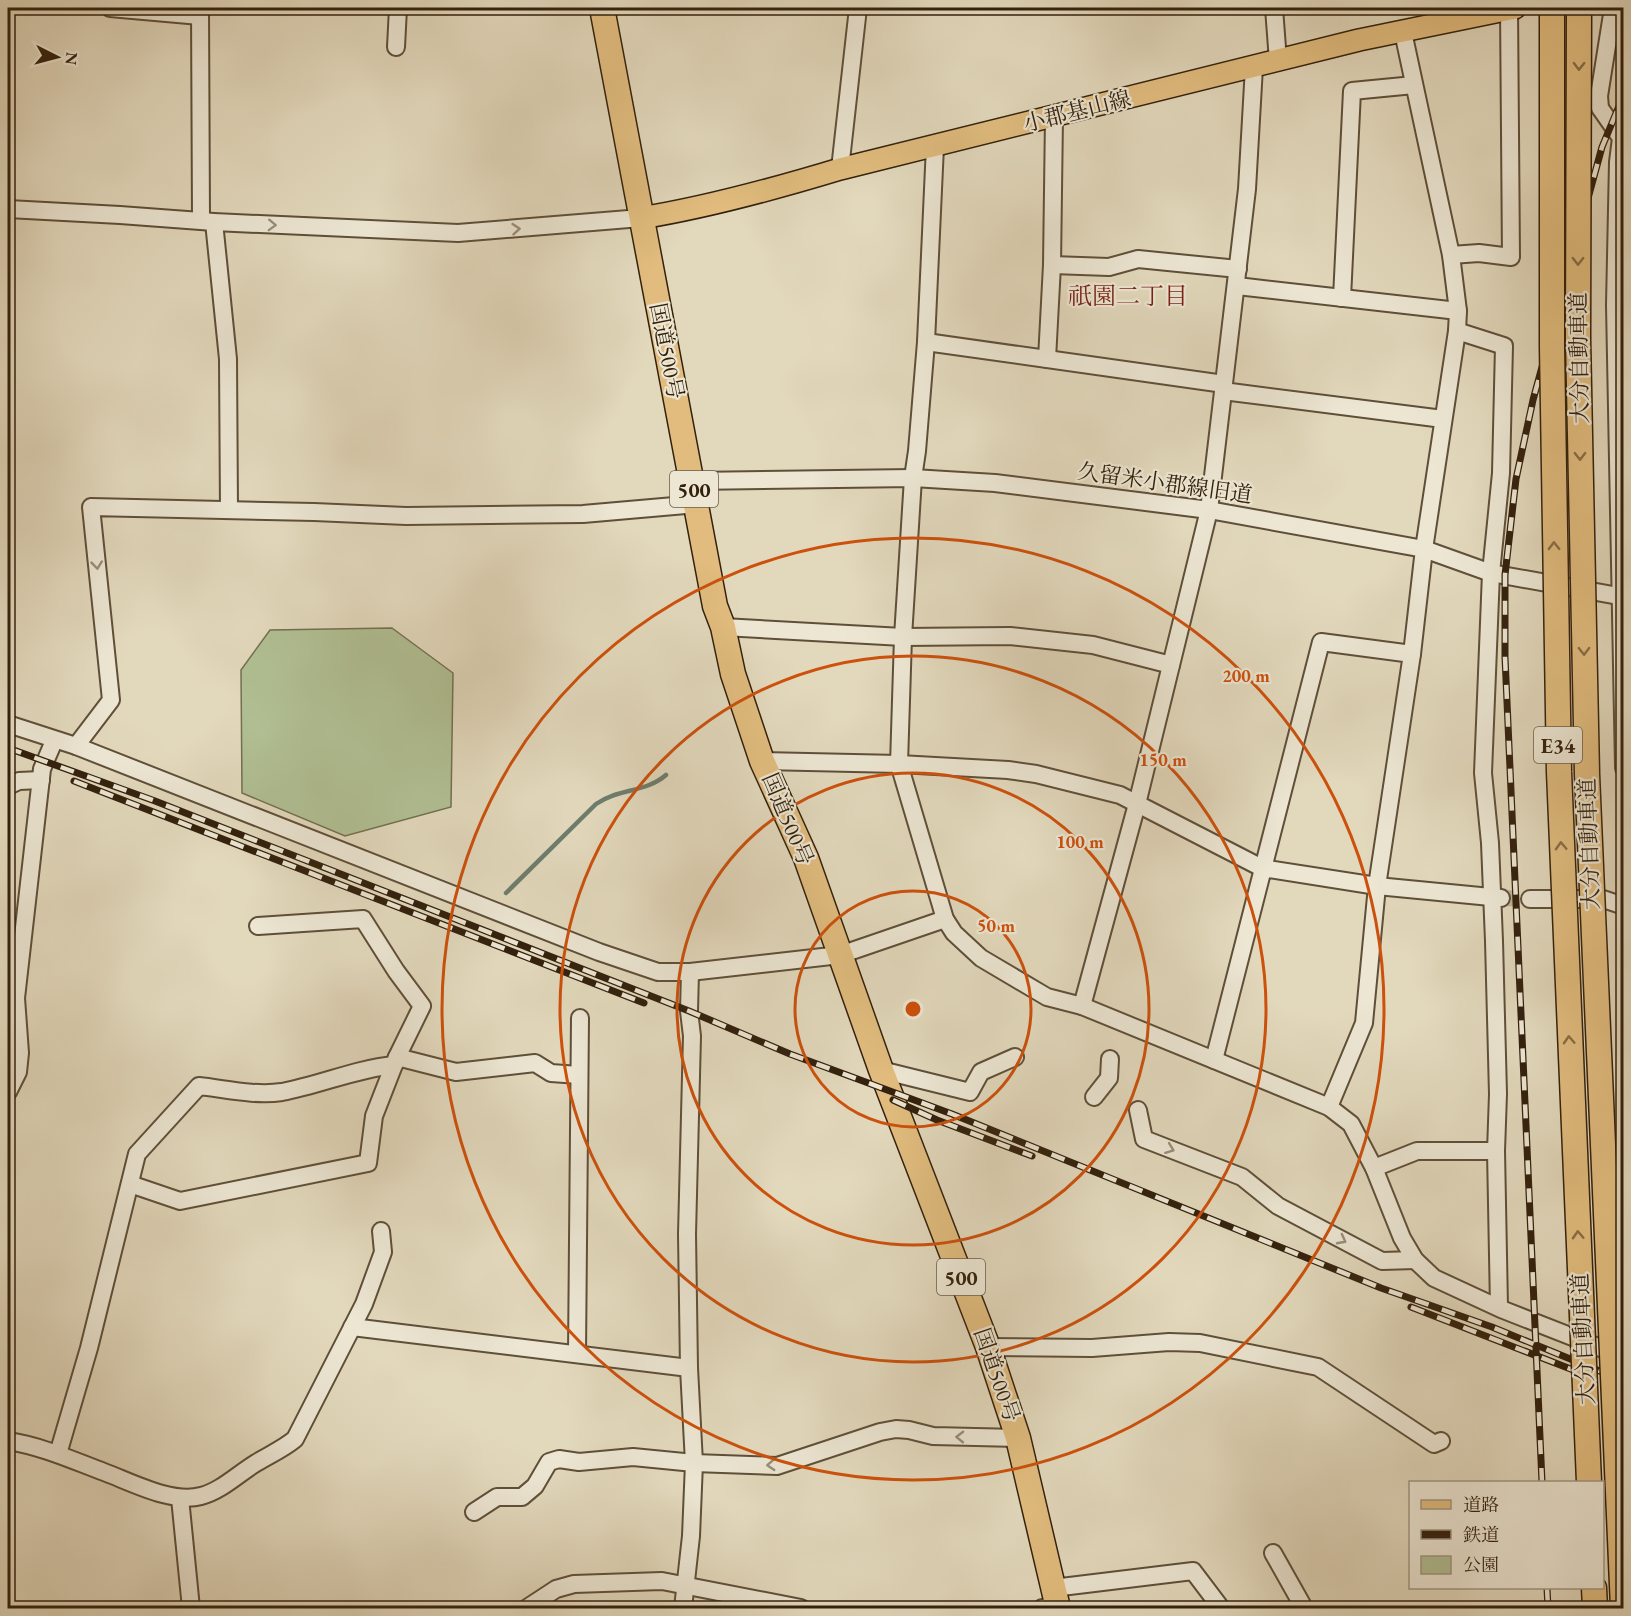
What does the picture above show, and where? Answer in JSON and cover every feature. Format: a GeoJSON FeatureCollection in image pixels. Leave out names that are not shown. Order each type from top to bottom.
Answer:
{"type":"FeatureCollection","features":[{"type":"Feature","properties":{"kind":"highway","name":"国道500号"},"geometry":{"type":"LineString","coordinates":[[602,8],[715,606],[723,627],[733,674],[762,760],[806,858],[881,1070],[988,1347],[1018,1438],[1052,1603]]}},
{"type":"Feature","properties":{"kind":"highway","name":"大分自動車道"},"geometry":{"type":"LineString","coordinates":[[1552,8],[1551,347],[1558,761],[1589,1481]]}},
{"type":"Feature","properties":{"kind":"highway","name":"大分自動車道"},"geometry":{"type":"LineString","coordinates":[[1579,8],[1578,338],[1587,774],[1623,1608]]}},
{"type":"Feature","properties":{"kind":"highway"},"geometry":{"type":"LineString","coordinates":[[1594,1589],[1595,1608]]}},
{"type":"Feature","properties":{"kind":"main road","name":"小郡基山線"},"geometry":{"type":"LineString","coordinates":[[641,218],[698,208],[840,169],[1359,40],[1511,8]]}},
{"type":"Feature","properties":{"kind":"street"},"geometry":{"type":"LineString","coordinates":[[110,8],[200,12],[207,221],[228,359],[229,510]]}},
{"type":"Feature","properties":{"kind":"street"},"geometry":{"type":"LineString","coordinates":[[396,47],[398,8]]}},
{"type":"Feature","properties":{"kind":"street"},"geometry":{"type":"LineString","coordinates":[[840,169],[858,8]]}},
{"type":"Feature","properties":{"kind":"street"},"geometry":{"type":"LineString","coordinates":[[1274,8],[1278,61]]}},
{"type":"Feature","properties":{"kind":"street"},"geometry":{"type":"LineString","coordinates":[[1450,255],[1479,253],[1511,257],[1511,8]]}},
{"type":"Feature","properties":{"kind":"street"},"geometry":{"type":"LineString","coordinates":[[1613,8],[1599,96],[1600,108],[1621,138],[1617,162],[1623,768]]}},
{"type":"Feature","properties":{"kind":"street"},"geometry":{"type":"LineString","coordinates":[[1329,1107],[1364,1023],[1377,886],[1457,331],[1458,311],[1450,255],[1403,32]]}},
{"type":"Feature","properties":{"kind":"street"},"geometry":{"type":"LineString","coordinates":[[1082,1006],[1137,804],[1209,510],[1247,189],[1254,67]]}},
{"type":"Feature","properties":{"kind":"street"},"geometry":{"type":"LineString","coordinates":[[1342,298],[1352,91],[1414,85]]}},
{"type":"Feature","properties":{"kind":"street"},"geometry":{"type":"LineString","coordinates":[[1047,359],[1052,265],[1054,117]]}},
{"type":"Feature","properties":{"kind":"street"},"geometry":{"type":"LineString","coordinates":[[935,146],[926,342],[913,477],[903,637],[899,764],[945,919],[963,942],[981,958],[1047,997],[1082,1006],[1329,1107],[1351,1124],[1374,1168],[1402,1238],[1415,1260],[1434,1278],[1623,1358]]}},
{"type":"Feature","properties":{"kind":"street"},"geometry":{"type":"LineString","coordinates":[[8,209],[458,233],[641,218]]}},
{"type":"Feature","properties":{"kind":"street"},"geometry":{"type":"LineString","coordinates":[[1052,265],[1109,267],[1138,259],[1342,298],[1458,311]]}},
{"type":"Feature","properties":{"kind":"street"},"geometry":{"type":"LineString","coordinates":[[1457,331],[1504,346],[1501,472],[1491,573],[1483,773],[1497,898],[1496,1151],[1499,1307]]}},
{"type":"Feature","properties":{"kind":"street"},"geometry":{"type":"LineString","coordinates":[[926,342],[1443,419]]}},
{"type":"Feature","properties":{"kind":"street","name":"久留米小郡線旧道"},"geometry":{"type":"LineString","coordinates":[[76,746],[111,700],[91,507],[406,516],[582,514],[694,492],[913,477],[995,483],[1209,510],[1424,549],[1491,573],[1622,597]]}},
{"type":"Feature","properties":{"kind":"street"},"geometry":{"type":"LineString","coordinates":[[723,627],[903,637],[1010,636],[1093,645],[1170,665]]}},
{"type":"Feature","properties":{"kind":"street"},"geometry":{"type":"LineString","coordinates":[[1214,1060],[1321,642],[1412,654]]}},
{"type":"Feature","properties":{"kind":"street"},"geometry":{"type":"LineString","coordinates":[[8,724],[54,741],[76,746],[598,952],[658,972],[690,972],[840,955],[945,919]]}},
{"type":"Feature","properties":{"kind":"street"},"geometry":{"type":"LineString","coordinates":[[8,1092],[18,1072],[20,1053],[16,998],[41,780],[44,760],[54,741]]}},
{"type":"Feature","properties":{"kind":"street"},"geometry":{"type":"LineString","coordinates":[[762,760],[899,764],[1008,770],[1036,774],[1120,795],[1262,868],[1377,886],[1497,898]]}},
{"type":"Feature","properties":{"kind":"street"},"geometry":{"type":"LineString","coordinates":[[8,786],[19,781],[41,780]]}},
{"type":"Feature","properties":{"kind":"street"},"geometry":{"type":"LineString","coordinates":[[1530,899],[1603,899],[1623,906]]}},
{"type":"Feature","properties":{"kind":"street"},"geometry":{"type":"LineString","coordinates":[[130,1184],[180,1201],[368,1162],[374,1116],[395,1061],[422,1006],[396,971],[363,919],[258,926]]}},
{"type":"Feature","properties":{"kind":"street"},"geometry":{"type":"LineString","coordinates":[[683,1608],[691,1536],[694,1463],[689,1368],[687,1234],[692,1036],[689,1011],[690,972]]}},
{"type":"Feature","properties":{"kind":"street"},"geometry":{"type":"LineString","coordinates":[[577,1354],[580,1018]]}},
{"type":"Feature","properties":{"kind":"street"},"geometry":{"type":"LineString","coordinates":[[881,1070],[970,1092],[981,1072],[1015,1057]]}},
{"type":"Feature","properties":{"kind":"street"},"geometry":{"type":"LineString","coordinates":[[1094,1097],[1109,1078],[1110,1059]]}},
{"type":"Feature","properties":{"kind":"street"},"geometry":{"type":"LineString","coordinates":[[58,1454],[89,1348],[137,1154],[199,1086],[256,1093],[280,1092],[395,1061],[456,1072],[535,1063],[551,1072],[579,1075]]}},
{"type":"Feature","properties":{"kind":"street"},"geometry":{"type":"LineString","coordinates":[[1138,1110],[1144,1139],[1242,1177],[1278,1206],[1382,1261],[1415,1260]]}},
{"type":"Feature","properties":{"kind":"street"},"geometry":{"type":"LineString","coordinates":[[1374,1168],[1417,1151],[1496,1151]]}},
{"type":"Feature","properties":{"kind":"street"},"geometry":{"type":"LineString","coordinates":[[8,1441],[58,1454],[180,1498],[201,1496],[223,1485],[257,1462],[285,1448],[295,1439],[364,1304],[383,1252],[381,1231]]}},
{"type":"Feature","properties":{"kind":"street"},"geometry":{"type":"LineString","coordinates":[[352,1328],[689,1368]]}},
{"type":"Feature","properties":{"kind":"street"},"geometry":{"type":"LineString","coordinates":[[988,1347],[1092,1348],[1169,1342],[1200,1343],[1318,1367],[1434,1444],[1441,1442]]}},
{"type":"Feature","properties":{"kind":"street"},"geometry":{"type":"LineString","coordinates":[[474,1512],[497,1497],[522,1497],[534,1486],[549,1462],[559,1459],[579,1462],[633,1457],[694,1463],[777,1466],[880,1432],[896,1429],[933,1436],[1018,1438]]}},
{"type":"Feature","properties":{"kind":"street"},"geometry":{"type":"LineString","coordinates":[[180,1498],[191,1608]]}},
{"type":"Feature","properties":{"kind":"street"},"geometry":{"type":"LineString","coordinates":[[1273,1553],[1304,1608]]}},
{"type":"Feature","properties":{"kind":"street"},"geometry":{"type":"LineString","coordinates":[[1052,1603],[1193,1571],[1221,1608]]}},
{"type":"Feature","properties":{"kind":"street"},"geometry":{"type":"LineString","coordinates":[[527,1608],[556,1589],[574,1584],[662,1581],[801,1608]]}},
{"type":"Feature","properties":{"kind":"green space"},"geometry":{"type":"Polygon","coordinates":[[[392,628],[453,673],[451,807],[345,836],[242,793],[241,670],[270,630],[392,628]]]}},
{"type":"Feature","properties":{"kind":"waterway"},"geometry":{"type":"LineString","coordinates":[[506,893],[596,804],[614,795],[649,785],[666,775]]}},
{"type":"Feature","properties":{"kind":"tunnel"},"geometry":{"type":"LineString","coordinates":[[1502,898],[1530,899]]}},
{"type":"Feature","properties":{"kind":"railway"},"geometry":{"type":"LineString","coordinates":[[1542,1481],[1505,657],[1505,575],[1516,479],[1533,400],[1602,147],[1624,94]]}},
{"type":"Feature","properties":{"kind":"railway"},"geometry":{"type":"LineString","coordinates":[[8,748],[155,801],[689,1011],[790,1054],[952,1114],[1381,1288],[1492,1327],[1624,1381]]}},
{"type":"Feature","properties":{"kind":"railway"},"geometry":{"type":"LineString","coordinates":[[74,781],[644,1003]]}},
{"type":"Feature","properties":{"kind":"railway"},"geometry":{"type":"LineString","coordinates":[[893,1100],[937,1120],[1032,1156]]}},
{"type":"Feature","properties":{"kind":"railway"},"geometry":{"type":"LineString","coordinates":[[1411,1307],[1581,1373]]}},
{"type":"Feature","properties":{"kind":"railway"},"geometry":{"type":"LineString","coordinates":[[1547,1589],[1548,1608]]}},
{"type":"Feature","properties":{"kind":"district","name":"祇園二丁目"},"geometry":{"type":"Point","coordinates":[1128,295]}}]}
